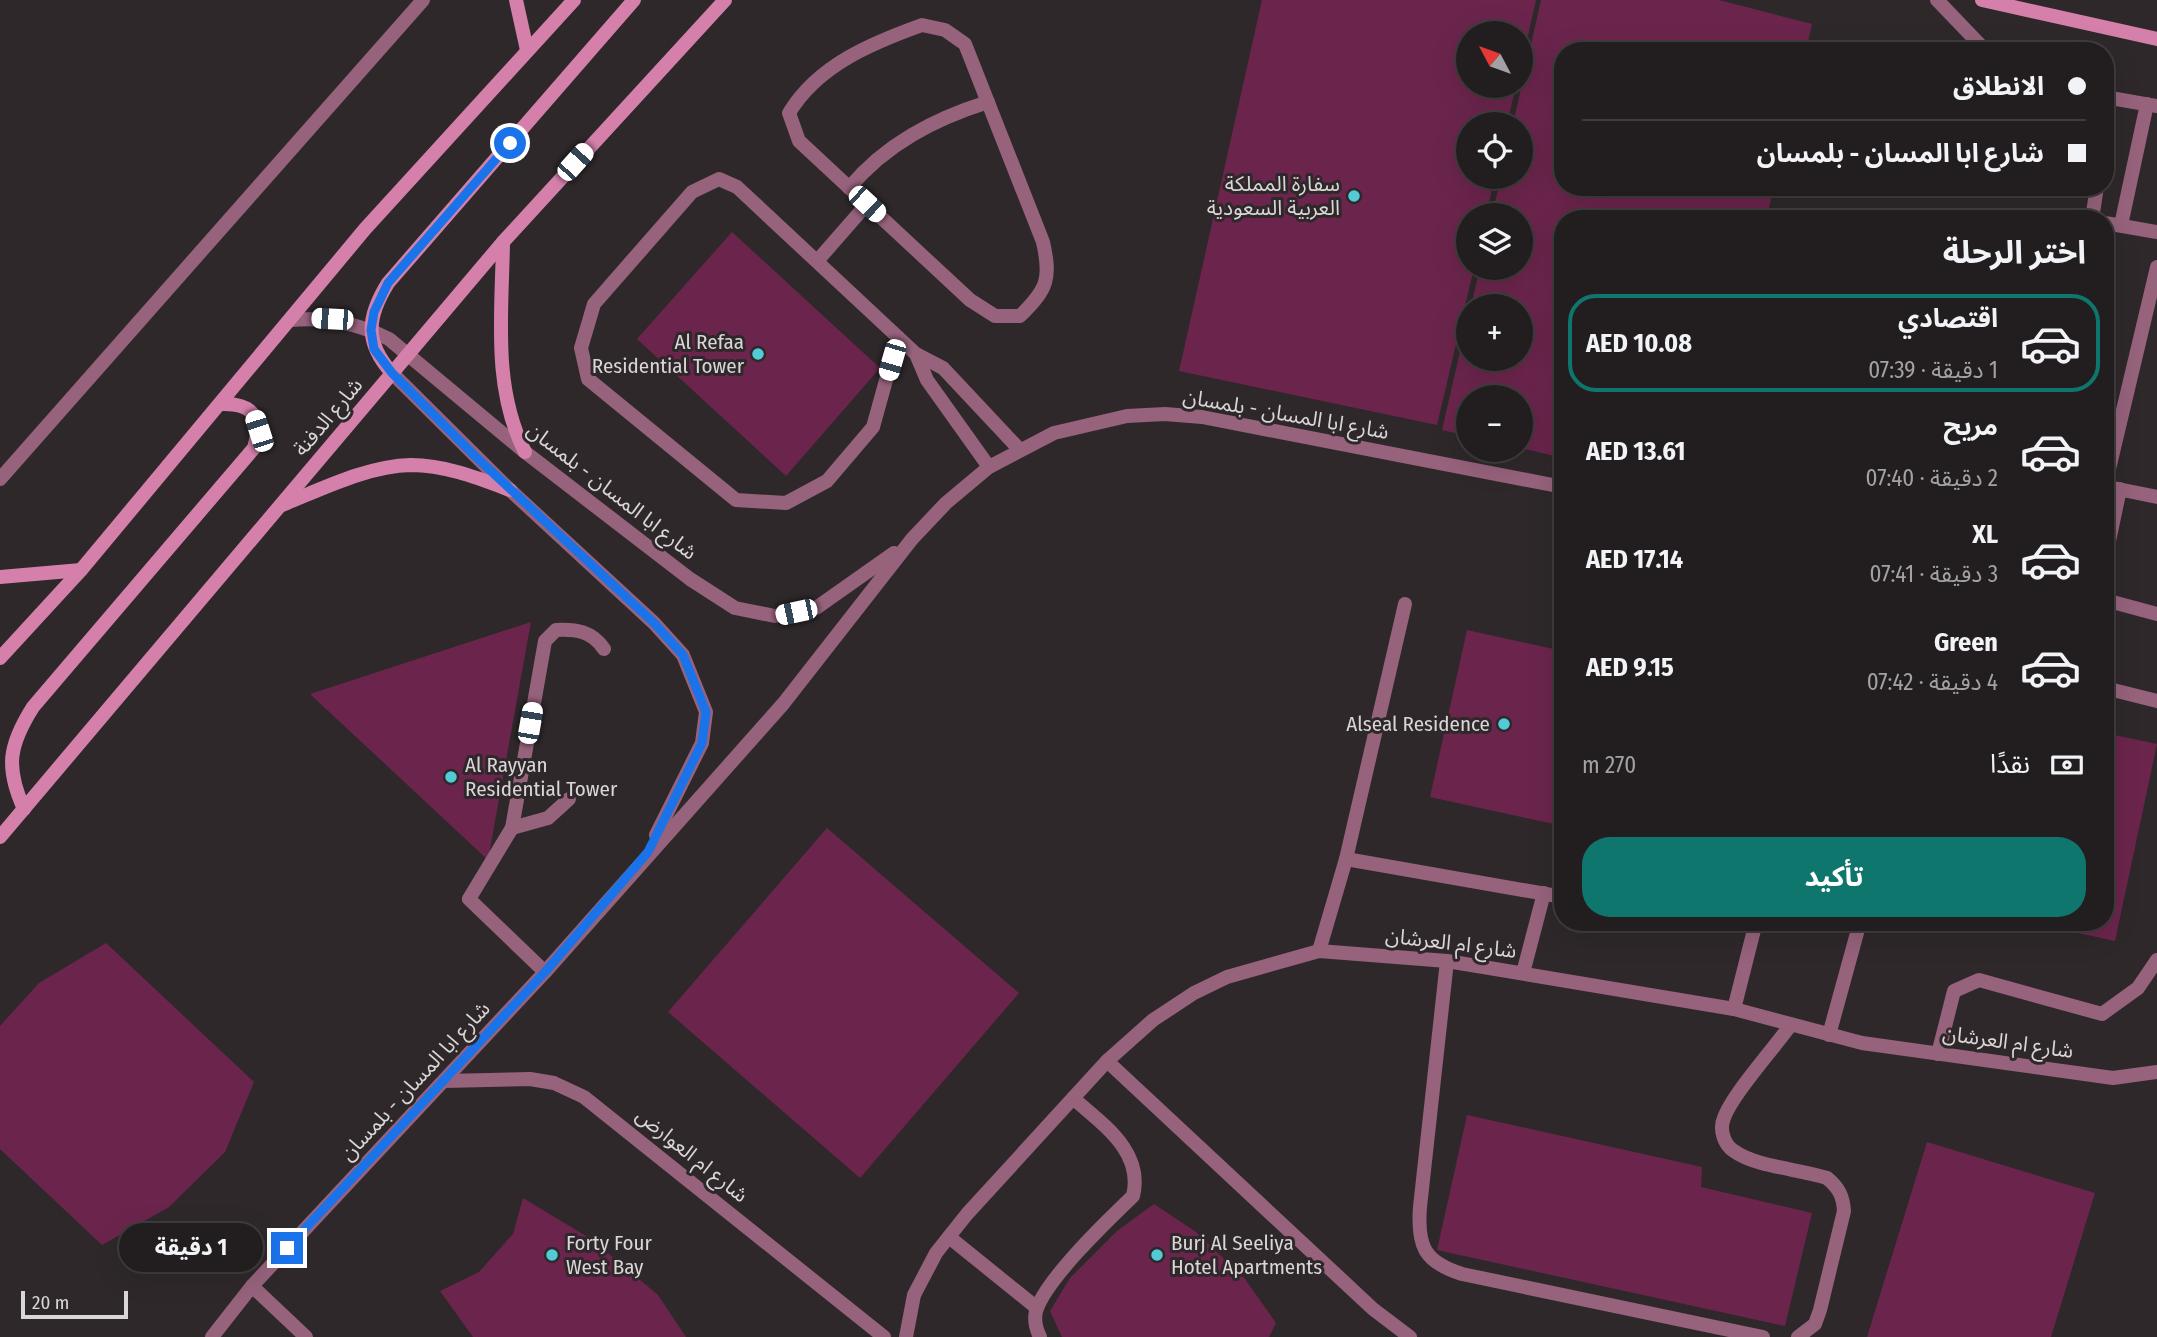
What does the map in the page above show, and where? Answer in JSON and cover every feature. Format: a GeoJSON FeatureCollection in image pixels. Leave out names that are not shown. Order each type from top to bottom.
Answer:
{"type":"FeatureCollection","features":[{"type":"Feature","properties":{"kind":"main road"},"geometry":{"type":"LineString","coordinates":[[516,0],[527,50]]}},
{"type":"Feature","properties":{"kind":"main road"},"geometry":{"type":"LineString","coordinates":[[0,658],[81,570],[365,229],[573,0]]}},
{"type":"Feature","properties":{"kind":"main road"},"geometry":{"type":"LineString","coordinates":[[392,373],[374,349],[371,330],[374,312],[388,283],[635,0]]}},
{"type":"Feature","properties":{"kind":"main road","name":"شارع الدفنة"},"geometry":{"type":"LineString","coordinates":[[0,837],[503,242],[725,0]]}},
{"type":"Feature","properties":{"kind":"main road"},"geometry":{"type":"LineString","coordinates":[[1982,0],[2157,39]]}},
{"type":"Feature","properties":{"kind":"main road"},"geometry":{"type":"LineString","coordinates":[[503,242],[502,378],[515,431],[525,452]]}},
{"type":"Feature","properties":{"kind":"main road"},"geometry":{"type":"LineString","coordinates":[[24,809],[13,784],[11,756],[18,730],[33,707],[254,448],[259,431],[254,414],[239,404],[221,404]]}},
{"type":"Feature","properties":{"kind":"main road"},"geometry":{"type":"LineString","coordinates":[[281,505],[356,476],[409,465],[446,469],[510,490]]}},
{"type":"Feature","properties":{"kind":"main road"},"geometry":{"type":"LineString","coordinates":[[0,577],[81,570]]}},
{"type":"Feature","properties":{"kind":"street"},"geometry":{"type":"LineString","coordinates":[[0,479],[423,0]]}},
{"type":"Feature","properties":{"kind":"street"},"geometry":{"type":"LineString","coordinates":[[1937,0],[1977,42]]}},
{"type":"Feature","properties":{"kind":"street"},"geometry":{"type":"LineString","coordinates":[[922,25],[944,30],[965,44],[988,102],[1043,242],[1049,273],[1038,298],[1020,316],[995,316],[970,300],[799,141],[789,113],[799,96],[822,75],[871,44],[922,25]]}},
{"type":"Feature","properties":{"kind":"street"},"geometry":{"type":"LineString","coordinates":[[2114,98],[2152,105],[2121,225]]}},
{"type":"Feature","properties":{"kind":"street"},"geometry":{"type":"LineString","coordinates":[[849,188],[871,162],[915,132],[952,113],[988,102]]}},
{"type":"Feature","properties":{"kind":"street"},"geometry":{"type":"LineString","coordinates":[[898,337],[873,427],[827,481],[786,503],[736,500],[587,379],[581,348],[594,304],[692,192],[719,179],[737,187],[818,260],[898,337],[916,355],[943,368],[1019,449]]}},
{"type":"Feature","properties":{"kind":"street"},"geometry":{"type":"LineString","coordinates":[[818,260],[867,204]]}},
{"type":"Feature","properties":{"kind":"street"},"geometry":{"type":"LineString","coordinates":[[2114,224],[2157,232]]}},
{"type":"Feature","properties":{"kind":"street"},"geometry":{"type":"LineString","coordinates":[[2114,448],[2157,267]]}},
{"type":"Feature","properties":{"kind":"street","name":"شارع ابا المسان - بلمسان"},"geometry":{"type":"LineString","coordinates":[[291,320],[332,319],[371,330],[408,352],[525,452],[690,579],[734,608],[775,616],[816,608],[912,539]]}},
{"type":"Feature","properties":{"kind":"street"},"geometry":{"type":"LineString","coordinates":[[916,355],[927,380],[989,467]]}},
{"type":"Feature","properties":{"kind":"street","name":"شارع ابا المسان - بلمسان"},"geometry":{"type":"LineString","coordinates":[[392,373],[510,490],[654,623],[683,655],[706,712],[702,743],[648,852]]}},
{"type":"Feature","properties":{"kind":"street","name":"شارع ابا المسان - بلمسان"},"geometry":{"type":"LineString","coordinates":[[212,1337],[252,1286],[545,972],[648,852],[783,704],[912,539],[946,503],[989,467],[1054,433],[1090,422],[1164,414],[1202,417],[1554,485]]}},
{"type":"Feature","properties":{"kind":"street"},"geometry":{"type":"LineString","coordinates":[[2114,488],[2157,497]]}},
{"type":"Feature","properties":{"kind":"street"},"geometry":{"type":"LineString","coordinates":[[2114,517],[2120,489]]}},
{"type":"Feature","properties":{"kind":"street"},"geometry":{"type":"LineString","coordinates":[[2114,602],[2157,614]]}},
{"type":"Feature","properties":{"kind":"street"},"geometry":{"type":"LineString","coordinates":[[1319,951],[1346,859],[1405,604]]}},
{"type":"Feature","properties":{"kind":"street"},"geometry":{"type":"LineString","coordinates":[[545,972],[469,899],[512,828],[545,641],[556,630],[575,629],[596,638],[604,649]]}},
{"type":"Feature","properties":{"kind":"street"},"geometry":{"type":"LineString","coordinates":[[2114,690],[2157,701]]}},
{"type":"Feature","properties":{"kind":"street"},"geometry":{"type":"LineString","coordinates":[[512,828],[548,818],[569,799]]}},
{"type":"Feature","properties":{"kind":"street"},"geometry":{"type":"LineString","coordinates":[[1346,859],[1554,895]]}},
{"type":"Feature","properties":{"kind":"street"},"geometry":{"type":"LineString","coordinates":[[1523,973],[1544,893]]}},
{"type":"Feature","properties":{"kind":"street"},"geometry":{"type":"LineString","coordinates":[[1734,1009],[1754,931]]}},
{"type":"Feature","properties":{"kind":"street"},"geometry":{"type":"LineString","coordinates":[[1829,1035],[1858,931]]}},
{"type":"Feature","properties":{"kind":"street","name":"شارع ام العرشان"},"geometry":{"type":"LineString","coordinates":[[906,1337],[915,1295],[936,1253],[1107,1061],[1153,1020],[1194,993],[1240,973],[1319,951],[1447,961],[1734,1009],[1861,1044],[2113,1078],[2157,1072]]}},
{"type":"Feature","properties":{"kind":"street"},"geometry":{"type":"LineString","coordinates":[[1938,1054],[1954,991],[1979,980],[2102,1014],[2138,988],[2157,960]]}},
{"type":"Feature","properties":{"kind":"street"},"geometry":{"type":"LineString","coordinates":[[1447,961],[1418,1228],[1423,1250],[1440,1267],[1462,1274],[1763,1337]]}},
{"type":"Feature","properties":{"kind":"street"},"geometry":{"type":"LineString","coordinates":[[1790,1026],[1731,1105],[1723,1119],[1722,1136],[1732,1150],[1746,1158],[1827,1178],[1837,1186],[1843,1198],[1844,1211],[1820,1310],[1815,1324],[1798,1337]]}},
{"type":"Feature","properties":{"kind":"street"},"geometry":{"type":"LineString","coordinates":[[1107,1061],[1373,1309],[1410,1337]]}},
{"type":"Feature","properties":{"kind":"street","name":"شارع ام العوارض"},"geometry":{"type":"LineString","coordinates":[[444,1081],[530,1079],[554,1083],[584,1097],[884,1337]]}},
{"type":"Feature","properties":{"kind":"street"},"geometry":{"type":"LineString","coordinates":[[1040,1337],[1035,1319],[1037,1308],[1068,1262],[1133,1196],[1136,1182],[1132,1162],[1122,1143],[1073,1098]]}},
{"type":"Feature","properties":{"kind":"street"},"geometry":{"type":"LineString","coordinates":[[949,1237],[1037,1308]]}},
{"type":"Feature","properties":{"kind":"street"},"geometry":{"type":"LineString","coordinates":[[252,1286],[306,1337]]}},
{"type":"Feature","properties":{"kind":"building","name":"سفارة المملكة العربية السعودية"},"geometry":{"type":"Polygon","coordinates":[[[1262,0],[1536,0],[1531,21],[1456,21],[1456,98],[1513,98],[1510,112],[1456,112],[1456,189],[1492,189],[1489,203],[1456,203],[1456,280],[1471,280],[1468,294],[1456,294],[1456,344],[1437,425],[1179,371],[1262,0]]]}},
{"type":"Feature","properties":{"kind":"building"},"geometry":{"type":"Polygon","coordinates":[[[1541,0],[1719,0],[1812,24],[1808,42],[1554,42],[1554,196],[1772,196],[1768,210],[1554,210],[1554,456],[1533,451],[1533,385],[1456,385],[1456,433],[1442,430],[1456,369],[1533,371],[1533,294],[1474,294],[1477,280],[1533,280],[1533,203],[1495,203],[1498,189],[1533,189],[1533,112],[1516,112],[1519,98],[1533,98],[1533,35],[1541,0]]]}},
{"type":"Feature","properties":{"kind":"building","name":"Al Refaa Residential Tower"},"geometry":{"type":"Polygon","coordinates":[[[732,232],[880,368],[786,476],[637,339],[732,232]]]}},
{"type":"Feature","properties":{"kind":"building","name":"Al Rayyan Residential Tower"},"geometry":{"type":"Polygon","coordinates":[[[531,622],[488,860],[310,694],[531,622]]]}},
{"type":"Feature","properties":{"kind":"building","name":"Alseal Residence"},"geometry":{"type":"Polygon","coordinates":[[[1467,630],[1554,649],[1554,824],[1430,797],[1467,630]]]}},
{"type":"Feature","properties":{"kind":"building"},"geometry":{"type":"Polygon","coordinates":[[[2114,735],[2157,744],[2115,941],[2069,931],[2114,931],[2114,735]]]}},
{"type":"Feature","properties":{"kind":"building"},"geometry":{"type":"Polygon","coordinates":[[[827,828],[1019,993],[860,1178],[668,1012],[827,828]]]}},
{"type":"Feature","properties":{"kind":"building"},"geometry":{"type":"Polygon","coordinates":[[[106,943],[254,1082],[225,1152],[169,1207],[102,1245],[0,1149],[0,1026],[39,983],[106,943]]]}},
{"type":"Feature","properties":{"kind":"building"},"geometry":{"type":"Polygon","coordinates":[[[1467,1115],[1702,1167],[1701,1187],[1812,1213],[1785,1326],[1437,1250],[1467,1115]]]}},
{"type":"Feature","properties":{"kind":"building"},"geometry":{"type":"Polygon","coordinates":[[[1927,1142],[2095,1193],[2051,1337],[1867,1337],[1927,1142]]]}},
{"type":"Feature","properties":{"kind":"building","name":"Forty Four West Bay"},"geometry":{"type":"Polygon","coordinates":[[[523,1198],[591,1239],[658,1295],[686,1337],[473,1337],[440,1291],[479,1272],[513,1234],[523,1198]]]}},
{"type":"Feature","properties":{"kind":"building","name":"Burj Al Seeliya Hotel Apartments"},"geometry":{"type":"Polygon","coordinates":[[[1154,1204],[1196,1232],[1245,1279],[1276,1323],[1269,1337],[1062,1337],[1050,1311],[1070,1278],[1117,1231],[1154,1204]]]}},
{"type":"Feature","properties":{"kind":"place","name":"سفارة المملكة العربية السعودية"},"geometry":{"type":"Point","coordinates":[1354,196]}},
{"type":"Feature","properties":{"kind":"place","name":"Al Refaa Residential Tower"},"geometry":{"type":"Point","coordinates":[758,354]}},
{"type":"Feature","properties":{"kind":"place","name":"Alseal Residence"},"geometry":{"type":"Point","coordinates":[1504,724]}},
{"type":"Feature","properties":{"kind":"place","name":"Al Rayyan Residential Tower"},"geometry":{"type":"Point","coordinates":[451,777]}},
{"type":"Feature","properties":{"kind":"place","name":"Forty Four West Bay"},"geometry":{"type":"Point","coordinates":[552,1255]}},
{"type":"Feature","properties":{"kind":"place","name":"Burj Al Seeliya Hotel Apartments"},"geometry":{"type":"Point","coordinates":[1157,1255]}},
{"type":"Feature","properties":{"kind":"route"},"geometry":{"type":"LineString","coordinates":[[287,1248],[545,972],[648,852],[702,743],[706,712],[683,655],[654,623],[444,426],[381,361],[374,349],[371,330],[374,312],[388,283],[510,143]]}}]}
